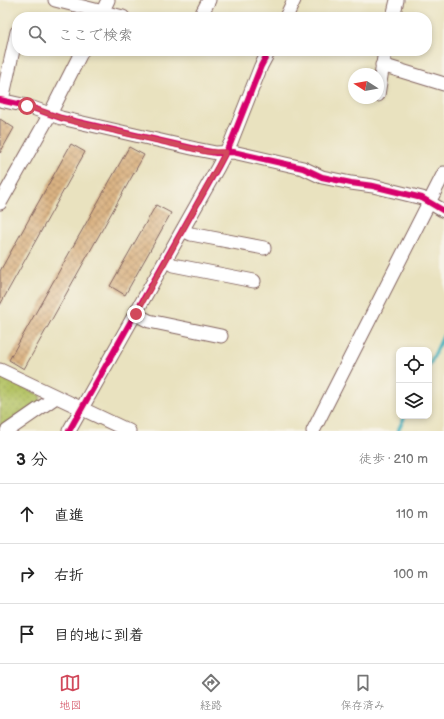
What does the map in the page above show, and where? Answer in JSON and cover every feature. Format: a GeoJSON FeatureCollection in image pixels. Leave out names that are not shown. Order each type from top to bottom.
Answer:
{"type":"FeatureCollection","features":[{"type":"Feature","properties":{"kind":"street"},"geometry":{"type":"LineString","coordinates":[[55,0],[94,12]]}},
{"type":"Feature","properties":{"kind":"street"},"geometry":{"type":"LineString","coordinates":[[102,12],[108,0]]}},
{"type":"Feature","properties":{"kind":"street"},"geometry":{"type":"LineString","coordinates":[[203,12],[209,0]]}},
{"type":"Feature","properties":{"kind":"street"},"geometry":{"type":"LineString","coordinates":[[288,12],[294,0]]}},
{"type":"Feature","properties":{"kind":"street"},"geometry":{"type":"LineString","coordinates":[[394,12],[397,0]]}},
{"type":"Feature","properties":{"kind":"street"},"geometry":{"type":"LineString","coordinates":[[12,53],[1,100],[27,106],[76,122],[196,149],[216,153],[233,152],[303,168],[322,177],[373,186],[422,198],[429,204],[444,211]]}},
{"type":"Feature","properties":{"kind":"street"},"geometry":{"type":"LineString","coordinates":[[0,203],[50,114],[79,56]]}},
{"type":"Feature","properties":{"kind":"street"},"geometry":{"type":"LineString","coordinates":[[69,431],[226,152],[266,56]]}},
{"type":"Feature","properties":{"kind":"street"},"geometry":{"type":"LineString","coordinates":[[382,68],[385,56]]}},
{"type":"Feature","properties":{"kind":"street"},"geometry":{"type":"LineString","coordinates":[[382,65],[444,84]]}},
{"type":"Feature","properties":{"kind":"street"},"geometry":{"type":"LineString","coordinates":[[313,431],[444,172]]}},
{"type":"Feature","properties":{"kind":"street"},"geometry":{"type":"LineString","coordinates":[[183,230],[191,234],[264,248]]}},
{"type":"Feature","properties":{"kind":"street"},"geometry":{"type":"LineString","coordinates":[[166,260],[173,265],[254,281]]}},
{"type":"Feature","properties":{"kind":"street"},"geometry":{"type":"LineString","coordinates":[[136,314],[149,321],[221,336]]}},
{"type":"Feature","properties":{"kind":"street"},"geometry":{"type":"LineString","coordinates":[[0,370],[129,431]]}},
{"type":"Feature","properties":{"kind":"street"},"geometry":{"type":"LineString","coordinates":[[7,431],[56,397]]}},
{"type":"Feature","properties":{"kind":"green space"},"geometry":{"type":"Polygon","coordinates":[[[0,376],[40,395],[41,402],[0,430],[0,376]]]}},
{"type":"Feature","properties":{"kind":"building"},"geometry":{"type":"Polygon","coordinates":[[[0,119],[14,128],[0,153],[0,119]]]}},
{"type":"Feature","properties":{"kind":"building"},"geometry":{"type":"Polygon","coordinates":[[[71,144],[85,152],[0,305],[0,271],[71,144]]]}},
{"type":"Feature","properties":{"kind":"building"},"geometry":{"type":"Polygon","coordinates":[[[129,147],[144,155],[24,369],[9,360],[129,147]]]}},
{"type":"Feature","properties":{"kind":"building"},"geometry":{"type":"Polygon","coordinates":[[[156,205],[171,213],[125,295],[110,286],[156,205]]]}},
{"type":"Feature","properties":{"kind":"waterway"},"geometry":{"type":"LineString","coordinates":[[432,360],[444,335]]}},
{"type":"Feature","properties":{"kind":"waterway"},"geometry":{"type":"LineString","coordinates":[[398,431],[404,419]]}},
{"type":"Feature","properties":{"kind":"cycle path"},"geometry":{"type":"LineString","coordinates":[[69,431],[218,167],[231,142],[266,56]]}},
{"type":"Feature","properties":{"kind":"cycle path"},"geometry":{"type":"LineString","coordinates":[[0,100],[27,106],[61,118],[196,149],[216,153],[233,152],[303,168],[322,177],[373,186],[422,198],[444,211]]}},
{"type":"Feature","properties":{"kind":"route"},"geometry":{"type":"LineString","coordinates":[[27,106],[76,122],[207,152],[226,152],[136,314]]}}]}
